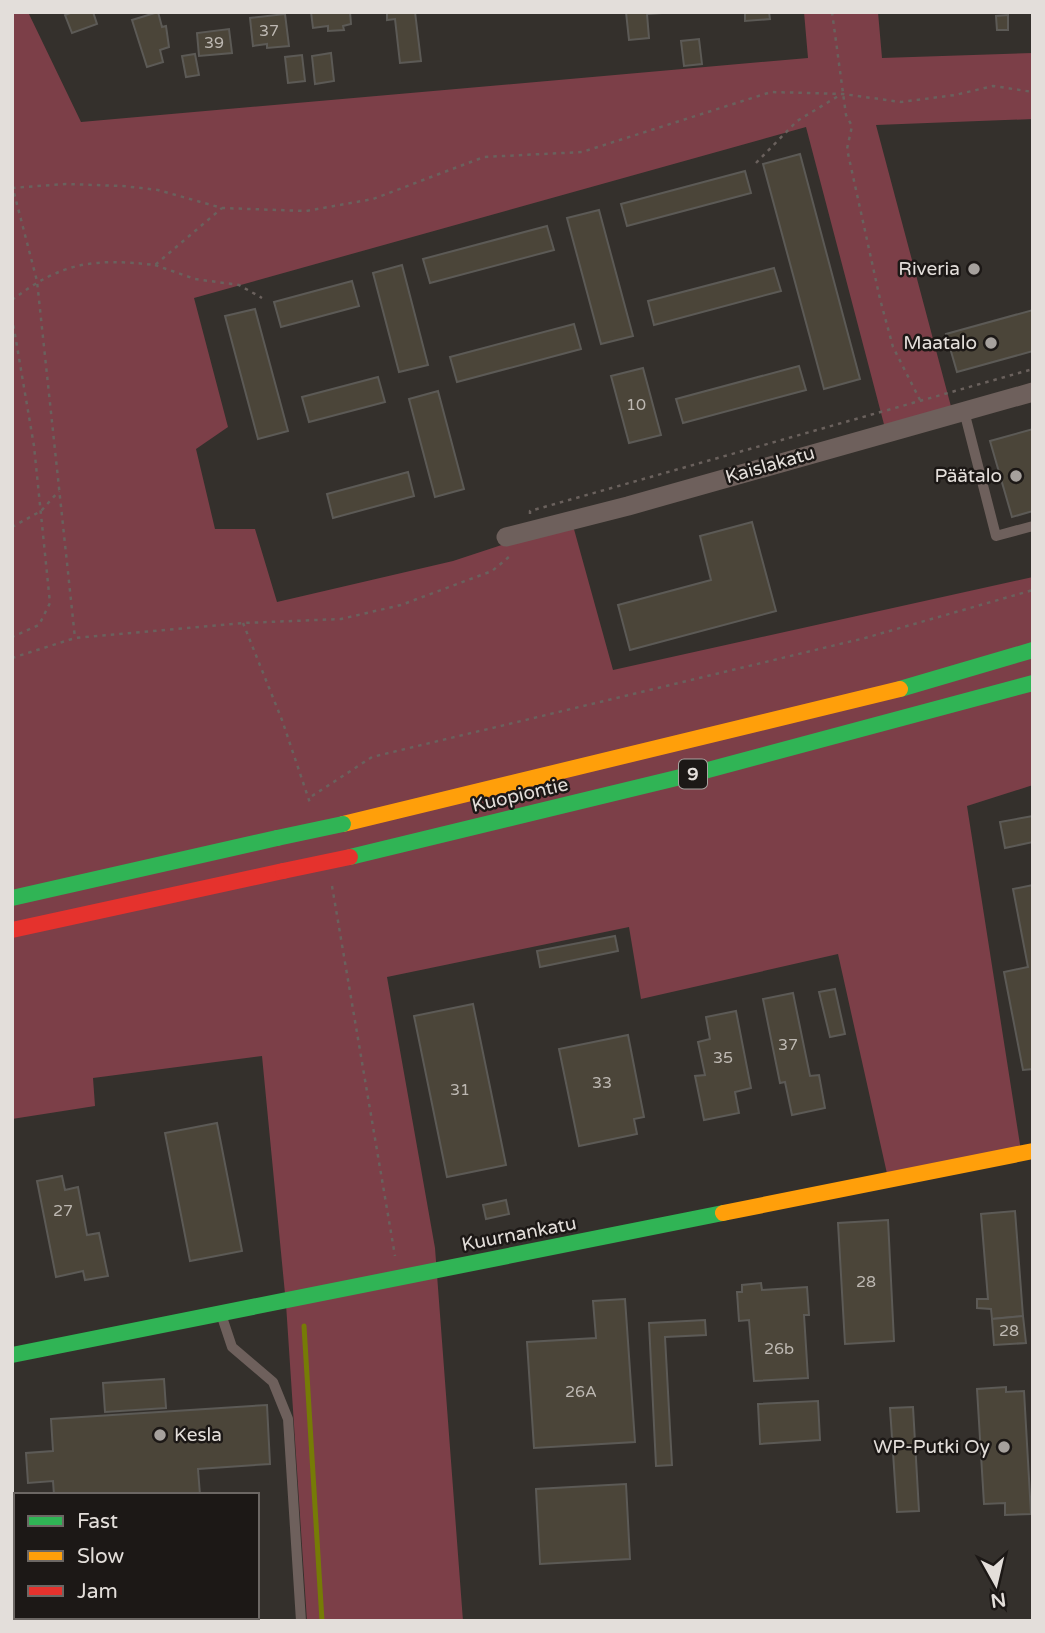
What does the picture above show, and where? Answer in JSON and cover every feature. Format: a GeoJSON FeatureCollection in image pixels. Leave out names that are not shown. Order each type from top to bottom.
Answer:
{"type":"FeatureCollection","features":[{"type":"Feature","properties":{"kind":"main road","name":"Kuopiontie"},"geometry":{"type":"LineString","coordinates":[[12,898],[343,824],[857,701],[1033,650]]}},
{"type":"Feature","properties":{"kind":"main road","name":"Kuopiontie"},"geometry":{"type":"LineString","coordinates":[[12,930],[350,857],[587,801],[865,730],[1033,682]]}},
{"type":"Feature","properties":{"kind":"main road","name":"Kuurnankatu"},"geometry":{"type":"LineString","coordinates":[[12,1355],[1033,1151]]}},
{"type":"Feature","properties":{"kind":"street","name":"Kaislakatu"},"geometry":{"type":"LineString","coordinates":[[509,546],[531,530],[1033,392]]}},
{"type":"Feature","properties":{"kind":"lane"},"geometry":{"type":"LineString","coordinates":[[964,411],[996,536],[1033,526]]}},
{"type":"Feature","properties":{"kind":"lane"},"geometry":{"type":"LineString","coordinates":[[220,1314],[232,1347],[272,1382],[288,1419],[301,1621]]}},
{"type":"Feature","properties":{"kind":"path"},"geometry":{"type":"LineString","coordinates":[[832,12],[846,115],[852,126],[847,149],[880,299],[893,347],[921,401]]}},
{"type":"Feature","properties":{"kind":"path"},"geometry":{"type":"LineString","coordinates":[[75,638],[37,281],[12,187],[66,184],[123,186],[158,190],[222,208],[306,211],[373,199],[484,157],[582,152],[771,92],[843,94],[901,102],[956,95],[993,86],[1033,92]]}},
{"type":"Feature","properties":{"kind":"path"},"geometry":{"type":"LineString","coordinates":[[756,163],[797,121],[843,94]]}},
{"type":"Feature","properties":{"kind":"path"},"geometry":{"type":"LineString","coordinates":[[155,265],[222,208]]}},
{"type":"Feature","properties":{"kind":"path"},"geometry":{"type":"LineString","coordinates":[[12,300],[37,281],[83,262],[155,265],[195,279],[239,285],[262,298]]}},
{"type":"Feature","properties":{"kind":"path"},"geometry":{"type":"LineString","coordinates":[[12,317],[34,446],[50,603],[39,625],[12,637]]}},
{"type":"Feature","properties":{"kind":"path"},"geometry":{"type":"LineString","coordinates":[[531,530],[530,510],[1033,369]]}},
{"type":"Feature","properties":{"kind":"path"},"geometry":{"type":"LineString","coordinates":[[12,527],[41,511],[61,490]]}},
{"type":"Feature","properties":{"kind":"path"},"geometry":{"type":"LineString","coordinates":[[12,658],[75,638],[243,623],[341,619],[401,605],[492,571],[509,546]]}},
{"type":"Feature","properties":{"kind":"path"},"geometry":{"type":"LineString","coordinates":[[312,796],[372,757],[865,639],[1033,590]]}},
{"type":"Feature","properties":{"kind":"path"},"geometry":{"type":"LineString","coordinates":[[243,623],[282,720],[312,808]]}},
{"type":"Feature","properties":{"kind":"path"},"geometry":{"type":"LineString","coordinates":[[331,883],[399,1279]]}},
{"type":"Feature","properties":{"kind":"shaded area"},"geometry":{"type":"Polygon","coordinates":[[[12,12],[28,12],[81,122],[808,58],[804,12],[878,12],[882,58],[1033,53],[1033,119],[876,125],[953,414],[886,432],[806,127],[194,298],[228,427],[196,449],[215,529],[255,529],[277,602],[453,561],[572,522],[613,670],[1033,577],[1033,785],[967,806],[1021,1151],[888,1178],[838,954],[641,999],[629,927],[387,977],[435,1248],[463,1621],[307,1621],[286,1304],[262,1056],[93,1078],[95,1106],[12,1119],[12,12]]]}},
{"type":"Feature","properties":{"kind":"building"},"geometry":{"type":"Polygon","coordinates":[[[73,12],[93,12],[97,24],[72,33],[65,15],[73,12]]]}},
{"type":"Feature","properties":{"kind":"building"},"geometry":{"type":"Polygon","coordinates":[[[158,12],[162,27],[166,26],[169,47],[160,50],[163,62],[147,67],[132,20],[158,12]]]}},
{"type":"Feature","properties":{"kind":"building"},"geometry":{"type":"Polygon","coordinates":[[[311,12],[350,12],[351,24],[343,26],[344,30],[328,31],[328,26],[313,28],[311,12]]]}},
{"type":"Feature","properties":{"kind":"building"},"geometry":{"type":"Polygon","coordinates":[[[387,12],[415,12],[421,61],[400,63],[395,19],[387,20],[387,12]]]}},
{"type":"Feature","properties":{"kind":"building"},"geometry":{"type":"Polygon","coordinates":[[[626,12],[661,13],[647,14],[649,38],[629,40],[626,12]]]}},
{"type":"Feature","properties":{"kind":"building"},"geometry":{"type":"Polygon","coordinates":[[[745,12],[769,12],[770,19],[745,21],[745,12]]]}},
{"type":"Feature","properties":{"kind":"building"},"geometry":{"type":"Polygon","coordinates":[[[285,14],[289,46],[253,46],[250,18],[285,14]]]}},
{"type":"Feature","properties":{"kind":"building"},"geometry":{"type":"Polygon","coordinates":[[[1008,15],[1008,30],[997,30],[996,16],[1008,15]]]}},
{"type":"Feature","properties":{"kind":"building"},"geometry":{"type":"Polygon","coordinates":[[[229,29],[232,53],[199,56],[197,33],[229,29]]]}},
{"type":"Feature","properties":{"kind":"building"},"geometry":{"type":"Polygon","coordinates":[[[699,39],[702,64],[684,66],[681,41],[699,39]]]}},
{"type":"Feature","properties":{"kind":"building"},"geometry":{"type":"Polygon","coordinates":[[[331,53],[334,81],[315,84],[312,56],[331,53]]]}},
{"type":"Feature","properties":{"kind":"building"},"geometry":{"type":"Polygon","coordinates":[[[195,54],[199,75],[186,77],[182,56],[195,54]]]}},
{"type":"Feature","properties":{"kind":"building"},"geometry":{"type":"Polygon","coordinates":[[[302,55],[305,81],[288,83],[285,57],[302,55]]]}},
{"type":"Feature","properties":{"kind":"building"},"geometry":{"type":"Polygon","coordinates":[[[800,154],[860,379],[824,389],[763,164],[800,154]]]}},
{"type":"Feature","properties":{"kind":"building"},"geometry":{"type":"Polygon","coordinates":[[[745,171],[751,193],[627,226],[621,204],[745,171]]]}},
{"type":"Feature","properties":{"kind":"building"},"geometry":{"type":"Polygon","coordinates":[[[599,210],[633,336],[601,344],[567,218],[599,210]]]}},
{"type":"Feature","properties":{"kind":"building"},"geometry":{"type":"Polygon","coordinates":[[[547,226],[554,250],[430,283],[423,259],[547,226]]]}},
{"type":"Feature","properties":{"kind":"building"},"geometry":{"type":"Polygon","coordinates":[[[402,265],[428,365],[399,372],[373,273],[402,265]]]}},
{"type":"Feature","properties":{"kind":"building"},"geometry":{"type":"Polygon","coordinates":[[[774,268],[781,291],[654,325],[648,301],[774,268]]]}},
{"type":"Feature","properties":{"kind":"building"},"geometry":{"type":"Polygon","coordinates":[[[352,281],[359,306],[281,327],[274,302],[352,281]]]}},
{"type":"Feature","properties":{"kind":"building"},"geometry":{"type":"Polygon","coordinates":[[[255,309],[288,431],[258,439],[225,316],[255,309]]]}},
{"type":"Feature","properties":{"kind":"building","name":"Maatalo"},"geometry":{"type":"Polygon","coordinates":[[[1033,310],[1033,351],[957,372],[946,334],[1033,310]]]}},
{"type":"Feature","properties":{"kind":"building"},"geometry":{"type":"Polygon","coordinates":[[[574,324],[581,349],[457,382],[450,357],[574,324]]]}},
{"type":"Feature","properties":{"kind":"building"},"geometry":{"type":"Polygon","coordinates":[[[799,366],[806,390],[683,423],[676,399],[799,366]]]}},
{"type":"Feature","properties":{"kind":"building"},"geometry":{"type":"Polygon","coordinates":[[[643,368],[661,435],[629,443],[611,376],[643,368]]]}},
{"type":"Feature","properties":{"kind":"building"},"geometry":{"type":"Polygon","coordinates":[[[378,377],[385,402],[309,422],[302,397],[378,377]]]}},
{"type":"Feature","properties":{"kind":"building"},"geometry":{"type":"Polygon","coordinates":[[[438,391],[464,489],[435,497],[409,399],[438,391]]]}},
{"type":"Feature","properties":{"kind":"building","name":"Päätalo"},"geometry":{"type":"Polygon","coordinates":[[[1033,429],[1033,511],[1012,517],[990,441],[1033,429]]]}},
{"type":"Feature","properties":{"kind":"building"},"geometry":{"type":"Polygon","coordinates":[[[408,472],[414,496],[333,518],[327,494],[408,472]]]}},
{"type":"Feature","properties":{"kind":"building"},"geometry":{"type":"Polygon","coordinates":[[[752,522],[776,611],[630,650],[618,605],[711,580],[700,536],[752,522]]]}},
{"type":"Feature","properties":{"kind":"building"},"geometry":{"type":"Polygon","coordinates":[[[1033,816],[1033,842],[1005,848],[1000,822],[1033,816]]]}},
{"type":"Feature","properties":{"kind":"building"},"geometry":{"type":"Polygon","coordinates":[[[1033,885],[1033,1069],[1023,1070],[1004,972],[1028,967],[1013,889],[1033,885]]]}},
{"type":"Feature","properties":{"kind":"building"},"geometry":{"type":"Polygon","coordinates":[[[615,936],[618,951],[540,967],[537,951],[615,936]]]}},
{"type":"Feature","properties":{"kind":"building"},"geometry":{"type":"Polygon","coordinates":[[[835,989],[845,1034],[830,1037],[819,992],[835,989]]]}},
{"type":"Feature","properties":{"kind":"building"},"geometry":{"type":"Polygon","coordinates":[[[793,993],[810,1076],[819,1075],[825,1108],[792,1115],[785,1082],[780,1083],[763,999],[793,993]]]}},
{"type":"Feature","properties":{"kind":"building"},"geometry":{"type":"Polygon","coordinates":[[[473,1004],[506,1165],[447,1177],[414,1016],[473,1004]]]}},
{"type":"Feature","properties":{"kind":"building"},"geometry":{"type":"Polygon","coordinates":[[[736,1011],[751,1088],[735,1092],[739,1113],[704,1120],[695,1076],[705,1075],[698,1042],[710,1039],[706,1017],[736,1011]]]}},
{"type":"Feature","properties":{"kind":"building"},"geometry":{"type":"Polygon","coordinates":[[[628,1035],[644,1117],[634,1119],[637,1134],[579,1146],[559,1049],[628,1035]]]}},
{"type":"Feature","properties":{"kind":"building"},"geometry":{"type":"Polygon","coordinates":[[[217,1123],[242,1251],[190,1261],[165,1133],[217,1123]]]}},
{"type":"Feature","properties":{"kind":"building"},"geometry":{"type":"Polygon","coordinates":[[[62,1176],[65,1190],[78,1187],[87,1235],[99,1233],[108,1276],[85,1280],[83,1271],[56,1277],[37,1181],[62,1176]]]}},
{"type":"Feature","properties":{"kind":"building"},"geometry":{"type":"Polygon","coordinates":[[[506,1200],[509,1214],[486,1219],[483,1205],[506,1200]]]}},
{"type":"Feature","properties":{"kind":"building"},"geometry":{"type":"Polygon","coordinates":[[[1015,1211],[1023,1316],[992,1319],[991,1309],[977,1308],[977,1299],[988,1299],[981,1214],[1015,1211]]]}},
{"type":"Feature","properties":{"kind":"building"},"geometry":{"type":"Polygon","coordinates":[[[888,1220],[894,1341],[845,1344],[838,1223],[888,1220]]]}},
{"type":"Feature","properties":{"kind":"building"},"geometry":{"type":"Polygon","coordinates":[[[761,1283],[762,1290],[807,1287],[809,1315],[804,1315],[808,1378],[754,1381],[749,1320],[739,1321],[737,1292],[742,1292],[742,1285],[761,1283]]]}},
{"type":"Feature","properties":{"kind":"building"},"geometry":{"type":"Polygon","coordinates":[[[625,1299],[635,1442],[534,1448],[527,1342],[596,1338],[593,1301],[625,1299]]]}},
{"type":"Feature","properties":{"kind":"building"},"geometry":{"type":"Polygon","coordinates":[[[1023,1316],[1026,1343],[994,1345],[992,1319],[1023,1316]]]}},
{"type":"Feature","properties":{"kind":"building"},"geometry":{"type":"Polygon","coordinates":[[[705,1320],[706,1335],[665,1337],[672,1465],[656,1466],[649,1323],[705,1320]]]}},
{"type":"Feature","properties":{"kind":"building"},"geometry":{"type":"Polygon","coordinates":[[[164,1379],[166,1408],[105,1412],[103,1383],[164,1379]]]}},
{"type":"Feature","properties":{"kind":"building","name":"WP-Putki Oy"},"geometry":{"type":"Polygon","coordinates":[[[1006,1387],[1006,1392],[1024,1391],[1031,1514],[1005,1515],[1005,1503],[984,1504],[977,1389],[1006,1387]]]}},
{"type":"Feature","properties":{"kind":"building"},"geometry":{"type":"Polygon","coordinates":[[[818,1401],[820,1440],[760,1444],[758,1404],[818,1401]]]}},
{"type":"Feature","properties":{"kind":"building","name":"Kesla"},"geometry":{"type":"Polygon","coordinates":[[[267,1405],[270,1464],[198,1469],[200,1493],[54,1493],[53,1481],[28,1483],[26,1453],[53,1451],[51,1419],[267,1405]]]}},
{"type":"Feature","properties":{"kind":"building"},"geometry":{"type":"Polygon","coordinates":[[[913,1407],[919,1511],[897,1512],[890,1408],[913,1407]]]}},
{"type":"Feature","properties":{"kind":"building"},"geometry":{"type":"Polygon","coordinates":[[[626,1484],[630,1559],[540,1564],[536,1489],[626,1484]]]}},
{"type":"Feature","properties":{"kind":"building"},"geometry":{"type":"Polygon","coordinates":[[[62,1619],[208,1619],[208,1621],[62,1619]]]}},
{"type":"Feature","properties":{"kind":"waterway"},"geometry":{"type":"LineString","coordinates":[[304,1326],[322,1621]]}},
{"type":"Feature","properties":{"kind":"traffic: fast"},"geometry":{"type":"LineString","coordinates":[[900,689],[1033,650]]}},
{"type":"Feature","properties":{"kind":"traffic: fast"},"geometry":{"type":"LineString","coordinates":[[350,857],[693,774],[1033,683]]}},
{"type":"Feature","properties":{"kind":"traffic: fast"},"geometry":{"type":"LineString","coordinates":[[277,838],[343,824]]}},
{"type":"Feature","properties":{"kind":"traffic: fast"},"geometry":{"type":"LineString","coordinates":[[12,898],[277,838]]}},
{"type":"Feature","properties":{"kind":"traffic: fast"},"geometry":{"type":"LineString","coordinates":[[12,1355],[723,1213]]}},
{"type":"Feature","properties":{"kind":"traffic: slow"},"geometry":{"type":"LineString","coordinates":[[343,824],[900,689]]}},
{"type":"Feature","properties":{"kind":"traffic: slow"},"geometry":{"type":"LineString","coordinates":[[723,1213],[1033,1151]]}},
{"type":"Feature","properties":{"kind":"traffic: jam"},"geometry":{"type":"LineString","coordinates":[[283,871],[350,857]]}},
{"type":"Feature","properties":{"kind":"traffic: jam"},"geometry":{"type":"LineString","coordinates":[[12,930],[283,871]]}},
{"type":"Feature","properties":{"kind":"place","name":"Riveria"},"geometry":{"type":"Point","coordinates":[974,269]}},
{"type":"Feature","properties":{"kind":"place","name":"Maatalo"},"geometry":{"type":"Point","coordinates":[991,343]}},
{"type":"Feature","properties":{"kind":"place","name":"Päätalo"},"geometry":{"type":"Point","coordinates":[1016,476]}},
{"type":"Feature","properties":{"kind":"place","name":"Kesla"},"geometry":{"type":"Point","coordinates":[160,1435]}},
{"type":"Feature","properties":{"kind":"place","name":"WP-Putki Oy"},"geometry":{"type":"Point","coordinates":[1004,1447]}}]}
